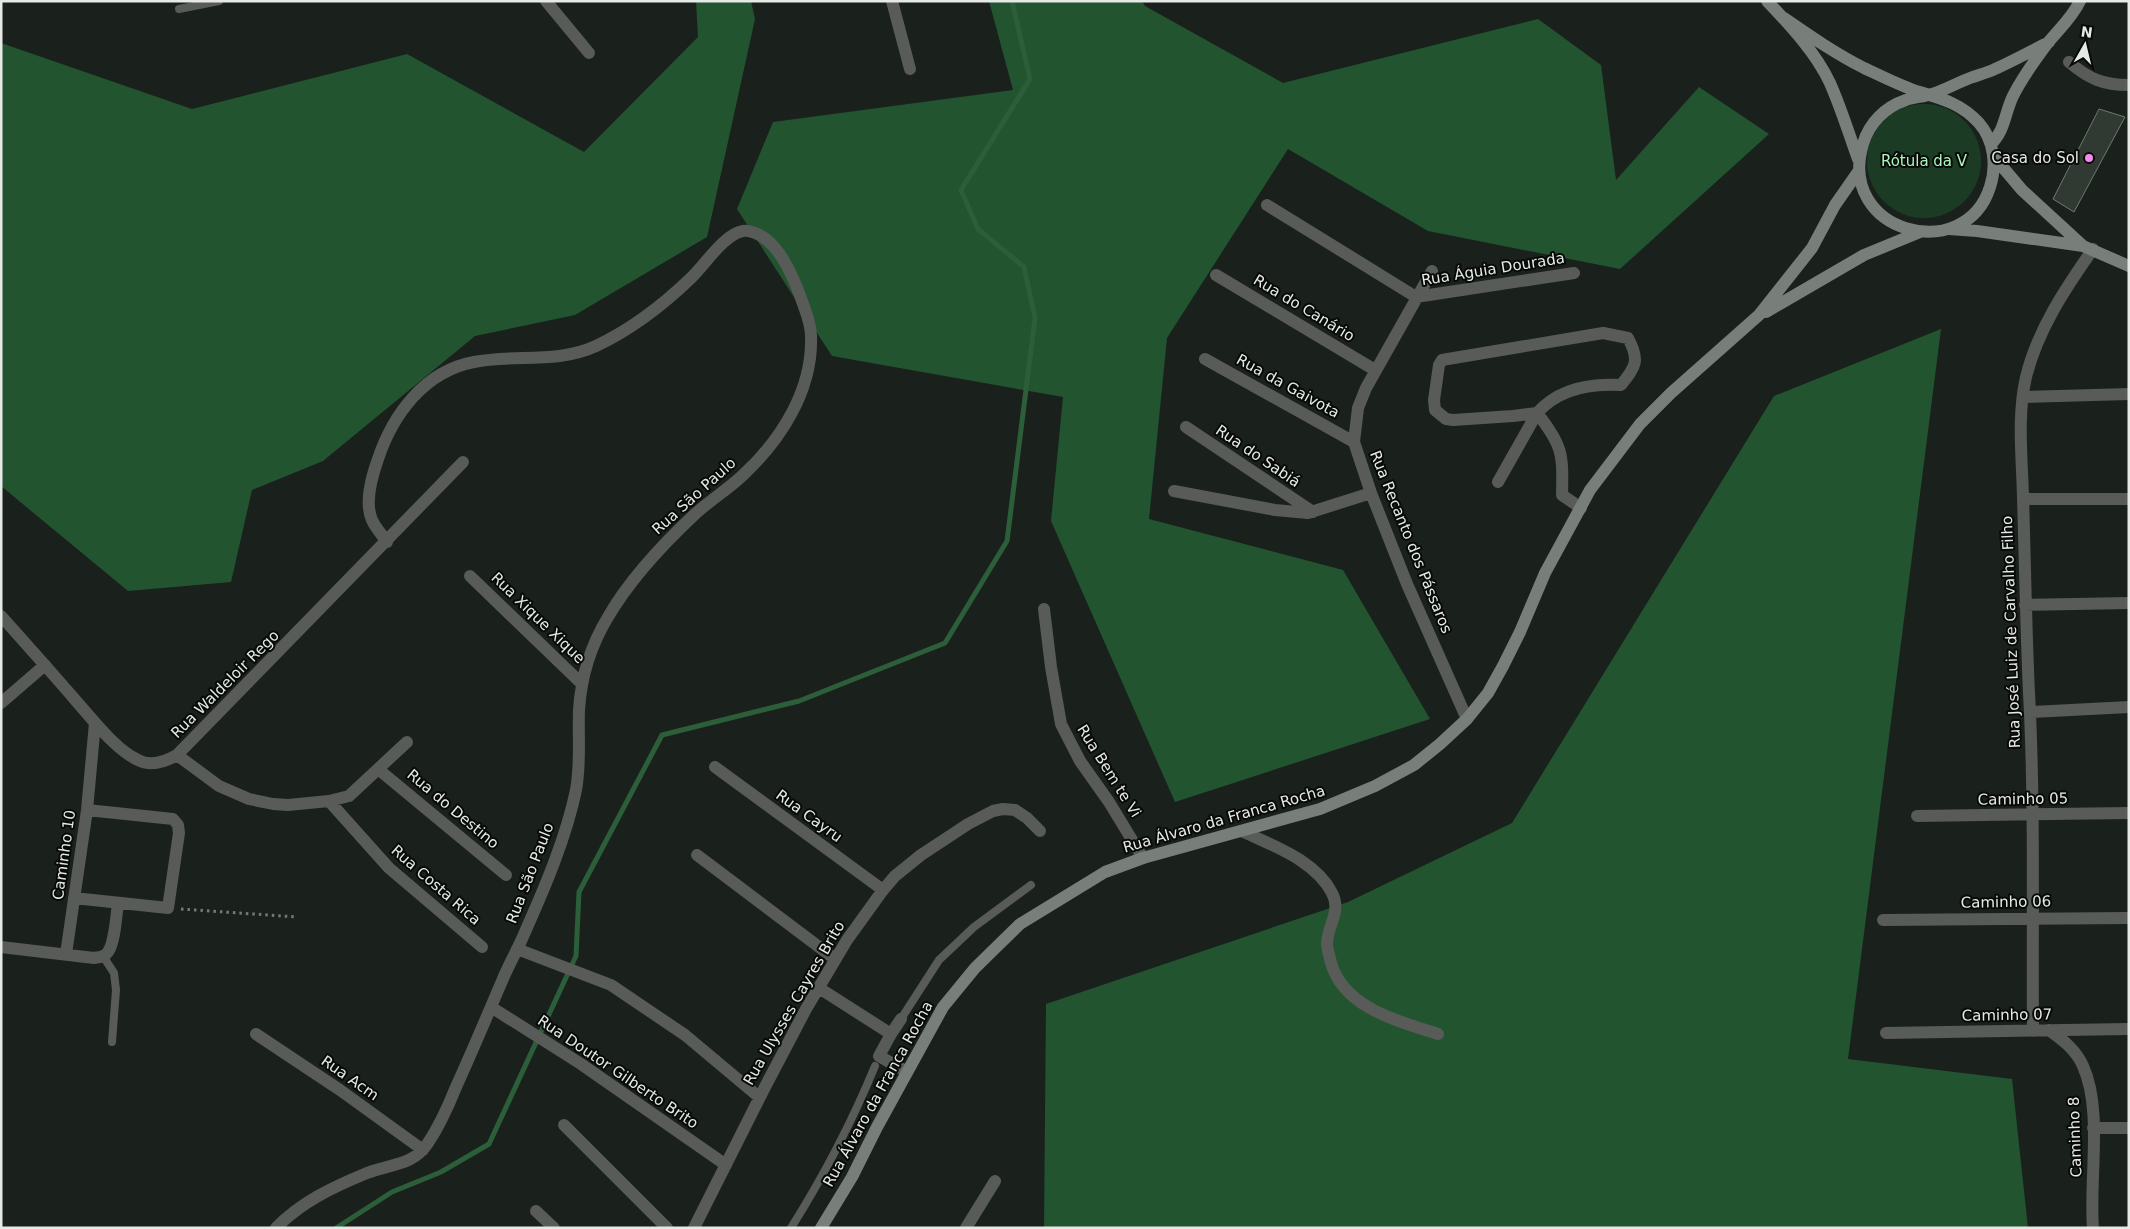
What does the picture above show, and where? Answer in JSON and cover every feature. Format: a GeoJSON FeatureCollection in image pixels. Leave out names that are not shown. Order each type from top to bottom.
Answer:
{"type":"FeatureCollection","features":[{"type":"Feature","properties":{"kind":"main road"},"geometry":{"type":"LineString","coordinates":[[1767,1],[1784,18],[1830,82],[1858,159]]}},
{"type":"Feature","properties":{"kind":"main road"},"geometry":{"type":"LineString","coordinates":[[1991,144],[2000,133],[2013,96],[2049,42],[2064,27],[2080,1]]}},
{"type":"Feature","properties":{"kind":"main road"},"geometry":{"type":"LineString","coordinates":[[1784,18],[1820,43],[1865,68],[1916,91],[1931,94],[1964,108],[1980,124],[1991,144],[1994,157],[1993,176],[1988,194],[1978,209],[1964,221],[1947,229]]}},
{"type":"Feature","properties":{"kind":"main road"},"geometry":{"type":"LineString","coordinates":[[2049,42],[1995,69],[1931,94],[1905,100],[1882,113],[1866,134],[1858,159],[1858,172],[1865,194],[1878,213],[1898,226],[1920,232],[1947,229],[1977,231],[2088,248],[2129,266]]}},
{"type":"Feature","properties":{"kind":"main road"},"geometry":{"type":"LineString","coordinates":[[1994,157],[2022,190],[2088,248]]}},
{"type":"Feature","properties":{"kind":"main road","name":"Rua Álvaro da Franca Rocha"},"geometry":{"type":"LineString","coordinates":[[1760,315],[1812,248],[1835,205],[1858,172]]}},
{"type":"Feature","properties":{"kind":"main road","name":"Rua Álvaro da Franca Rocha"},"geometry":{"type":"LineString","coordinates":[[821,1228],[852,1177],[943,1007],[975,968],[1020,924],[1104,872],[1143,858],[1320,809],[1375,786],[1414,765],[1466,719],[1488,693],[1504,666],[1546,573],[1590,490],[1640,424],[1671,393],[1760,315],[1864,254],[1920,232]]}},
{"type":"Feature","properties":{"kind":"street"},"geometry":{"type":"LineString","coordinates":[[892,1],[910,68]]}},
{"type":"Feature","properties":{"kind":"street"},"geometry":{"type":"LineString","coordinates":[[552,4],[589,53]]}},
{"type":"Feature","properties":{"kind":"street"},"geometry":{"type":"LineString","coordinates":[[2070,62],[2086,74],[2105,84],[2129,85]]}},
{"type":"Feature","properties":{"kind":"street"},"geometry":{"type":"LineString","coordinates":[[1267,205],[1416,298]]}},
{"type":"Feature","properties":{"kind":"street","name":"Rua São Paulo"},"geometry":{"type":"LineString","coordinates":[[276,1228],[305,1202],[380,1168],[404,1164],[423,1150],[446,1113],[549,872],[568,819],[576,790],[579,767],[579,715],[582,684],[596,640],[622,595],[656,552],[696,512],[744,474],[793,413],[802,392],[809,360],[811,333],[798,288],[770,242],[758,234],[744,231],[732,236],[703,264],[693,277],[651,311],[594,347],[544,359],[473,362],[442,373],[428,382],[399,414],[389,432],[370,488],[369,506],[371,519],[387,542]]}},
{"type":"Feature","properties":{"kind":"street","name":"Rua José Luiz de Carvalho Filho"},"geometry":{"type":"LineString","coordinates":[[2033,1031],[2030,712],[2025,605],[2021,430],[2023,397],[2028,370],[2042,332],[2088,248]]}},
{"type":"Feature","properties":{"kind":"street","name":"Rua Recanto dos Pássaros"},"geometry":{"type":"LineString","coordinates":[[1432,271],[1375,370],[1358,408],[1354,442],[1371,493],[1407,584],[1466,719]]}},
{"type":"Feature","properties":{"kind":"street","name":"Rua Águia Dourada"},"geometry":{"type":"LineString","coordinates":[[1416,298],[1574,273]]}},
{"type":"Feature","properties":{"kind":"street","name":"Rua do Canário"},"geometry":{"type":"LineString","coordinates":[[1216,274],[1375,370]]}},
{"type":"Feature","properties":{"kind":"street"},"geometry":{"type":"LineString","coordinates":[[1498,482],[1537,413],[1552,399],[1570,390],[1596,385],[1621,385],[1634,370],[1635,365],[1635,350],[1628,338],[1603,333],[1442,360],[1439,365],[1434,400],[1435,410],[1446,419],[1537,413]]}},
{"type":"Feature","properties":{"kind":"street","name":"Rua da Gaivota"},"geometry":{"type":"LineString","coordinates":[[1205,359],[1354,442]]}},
{"type":"Feature","properties":{"kind":"street"},"geometry":{"type":"LineString","coordinates":[[2023,397],[2129,394]]}},
{"type":"Feature","properties":{"kind":"street"},"geometry":{"type":"LineString","coordinates":[[1537,413],[1554,435],[1563,461],[1562,496],[1581,508]]}},
{"type":"Feature","properties":{"kind":"street","name":"Rua do Sabiá"},"geometry":{"type":"LineString","coordinates":[[1186,427],[1313,512]]}},
{"type":"Feature","properties":{"kind":"street","name":"Rua Waldeloir Rego"},"geometry":{"type":"LineString","coordinates":[[1,616],[95,723],[127,754],[150,764],[169,760],[178,755],[463,462]]}},
{"type":"Feature","properties":{"kind":"street"},"geometry":{"type":"LineString","coordinates":[[1174,491],[1297,513],[1313,512],[1371,493]]}},
{"type":"Feature","properties":{"kind":"street"},"geometry":{"type":"LineString","coordinates":[[2023,499],[2129,499]]}},
{"type":"Feature","properties":{"kind":"street","name":"Rua Xique Xique"},"geometry":{"type":"LineString","coordinates":[[470,576],[582,684]]}},
{"type":"Feature","properties":{"kind":"street"},"geometry":{"type":"LineString","coordinates":[[2025,605],[2129,603]]}},
{"type":"Feature","properties":{"kind":"street","name":"Rua Bem te Vi"},"geometry":{"type":"LineString","coordinates":[[1044,609],[1051,667],[1061,724],[1080,761],[1109,802],[1143,858]]}},
{"type":"Feature","properties":{"kind":"street"},"geometry":{"type":"LineString","coordinates":[[1,703],[45,665]]}},
{"type":"Feature","properties":{"kind":"street"},"geometry":{"type":"LineString","coordinates":[[2030,712],[2129,707]]}},
{"type":"Feature","properties":{"kind":"street","name":"Caminho 10"},"geometry":{"type":"LineString","coordinates":[[66,954],[87,810],[95,723]]}},
{"type":"Feature","properties":{"kind":"street"},"geometry":{"type":"LineString","coordinates":[[178,755],[219,786],[249,799],[288,805],[329,801],[350,796],[407,742]]}},
{"type":"Feature","properties":{"kind":"street","name":"Rua Cayru"},"geometry":{"type":"LineString","coordinates":[[715,768],[883,890]]}},
{"type":"Feature","properties":{"kind":"street","name":"Rua do Destino"},"geometry":{"type":"LineString","coordinates":[[378,769],[506,875]]}},
{"type":"Feature","properties":{"kind":"street","name":"Rua Costa Rica"},"geometry":{"type":"LineString","coordinates":[[329,801],[389,868],[482,947]]}},
{"type":"Feature","properties":{"kind":"street","name":"Rua Ulysses Cayres Brito"},"geometry":{"type":"LineString","coordinates":[[694,1228],[760,1098],[835,959],[883,890],[895,876],[928,850],[968,824],[993,811],[1003,809],[1015,810],[1027,818],[1040,831]]}},
{"type":"Feature","properties":{"kind":"street"},"geometry":{"type":"LineString","coordinates":[[74,898],[168,908],[179,828],[177,821],[87,810]]}},
{"type":"Feature","properties":{"kind":"street","name":"Caminho 05"},"geometry":{"type":"LineString","coordinates":[[1917,816],[2129,813]]}},
{"type":"Feature","properties":{"kind":"street"},"geometry":{"type":"LineString","coordinates":[[1242,831],[1296,857],[1322,878],[1332,893],[1337,907],[1327,945],[1334,971],[1345,989],[1360,1002],[1377,1012],[1438,1034]]}},
{"type":"Feature","properties":{"kind":"street"},"geometry":{"type":"LineString","coordinates":[[697,855],[835,959]]}},
{"type":"Feature","properties":{"kind":"street"},"geometry":{"type":"LineString","coordinates":[[1,946],[94,958],[103,956],[108,952],[112,944],[118,904]]}},
{"type":"Feature","properties":{"kind":"street","name":"Caminho 06"},"geometry":{"type":"LineString","coordinates":[[1883,920],[2129,918]]}},
{"type":"Feature","properties":{"kind":"street"},"geometry":{"type":"LineString","coordinates":[[517,949],[611,985],[685,1035],[760,1098]]}},
{"type":"Feature","properties":{"kind":"street"},"geometry":{"type":"LineString","coordinates":[[819,988],[891,1034]]}},
{"type":"Feature","properties":{"kind":"street","name":"Rua Doutor Gilberto Brito"},"geometry":{"type":"LineString","coordinates":[[491,1007],[581,1064],[726,1165]]}},
{"type":"Feature","properties":{"kind":"street"},"geometry":{"type":"LineString","coordinates":[[901,1019],[877,1061],[907,1072]]}},
{"type":"Feature","properties":{"kind":"street","name":"Caminho 07"},"geometry":{"type":"LineString","coordinates":[[1886,1033],[2129,1029]]}},
{"type":"Feature","properties":{"kind":"street","name":"Caminho 8"},"geometry":{"type":"LineString","coordinates":[[2049,1030],[2064,1040],[2075,1052],[2083,1066],[2092,1102],[2093,1228]]}},
{"type":"Feature","properties":{"kind":"street","name":"Rua Acm"},"geometry":{"type":"LineString","coordinates":[[256,1034],[340,1090],[423,1150]]}},
{"type":"Feature","properties":{"kind":"street"},"geometry":{"type":"LineString","coordinates":[[564,1125],[667,1228]]}},
{"type":"Feature","properties":{"kind":"street"},"geometry":{"type":"LineString","coordinates":[[2093,1128],[2129,1128]]}},
{"type":"Feature","properties":{"kind":"street"},"geometry":{"type":"LineString","coordinates":[[966,1228],[995,1181]]}},
{"type":"Feature","properties":{"kind":"street"},"geometry":{"type":"LineString","coordinates":[[536,1211],[554,1228]]}},
{"type":"Feature","properties":{"kind":"lane"},"geometry":{"type":"LineString","coordinates":[[180,9],[219,1]]}},
{"type":"Feature","properties":{"kind":"lane"},"geometry":{"type":"LineString","coordinates":[[901,1019],[939,960],[974,927],[1031,885]]}},
{"type":"Feature","properties":{"kind":"lane"},"geometry":{"type":"LineString","coordinates":[[103,956],[114,974],[116,990],[112,1042]]}},
{"type":"Feature","properties":{"kind":"lane"},"geometry":{"type":"LineString","coordinates":[[791,1228],[811,1196],[865,1090],[877,1061]]}},
{"type":"Feature","properties":{"kind":"path"},"geometry":{"type":"LineString","coordinates":[[168,908],[297,917]]}},
{"type":"Feature","properties":{"kind":"green space"},"geometry":{"type":"Polygon","coordinates":[[[696,1],[751,1],[755,19],[707,237],[575,315],[475,336],[323,461],[252,490],[231,582],[128,591],[1,486],[1,43],[192,109],[407,54],[584,152],[698,37],[696,1]]]}},
{"type":"Feature","properties":{"kind":"green space"},"geometry":{"type":"Polygon","coordinates":[[[989,1],[1142,1],[1145,6],[1283,83],[1538,19],[1601,65],[1616,180],[1699,87],[1769,134],[1620,269],[1428,231],[1288,149],[1167,338],[1149,519],[1343,570],[1430,719],[1175,802],[1051,521],[1063,397],[832,356],[737,209],[773,122],[1013,90],[989,1]]]}},
{"type":"Feature","properties":{"kind":"green space","name":"Rótula da V"},"geometry":{"type":"Polygon","coordinates":[[[1924,104],[1946,108],[1965,120],[1977,139],[1981,161],[1977,183],[1965,202],[1946,214],[1924,218],[1902,214],[1883,202],[1871,183],[1867,161],[1871,139],[1883,120],[1902,108],[1924,104]]]}},
{"type":"Feature","properties":{"kind":"green space"},"geometry":{"type":"Polygon","coordinates":[[[1941,329],[1848,1059],[2012,1079],[2028,1228],[1044,1228],[1046,1004],[1348,902],[1512,823],[1774,396],[1941,329]]]}},
{"type":"Feature","properties":{"kind":"building","name":"Casa do Sol"},"geometry":{"type":"Polygon","coordinates":[[[2099,109],[2125,117],[2074,212],[2053,199],[2099,109]]]}},
{"type":"Feature","properties":{"kind":"waterway"},"geometry":{"type":"LineString","coordinates":[[336,1228],[392,1192],[441,1172],[489,1144],[576,956],[579,892],[662,735],[799,701],[945,643],[1007,541],[1035,318],[1024,267],[978,229],[961,190],[1030,79],[1012,1]]}},
{"type":"Feature","properties":{"kind":"place","name":"Casa do Sol"},"geometry":{"type":"Point","coordinates":[2089,158]}}]}
